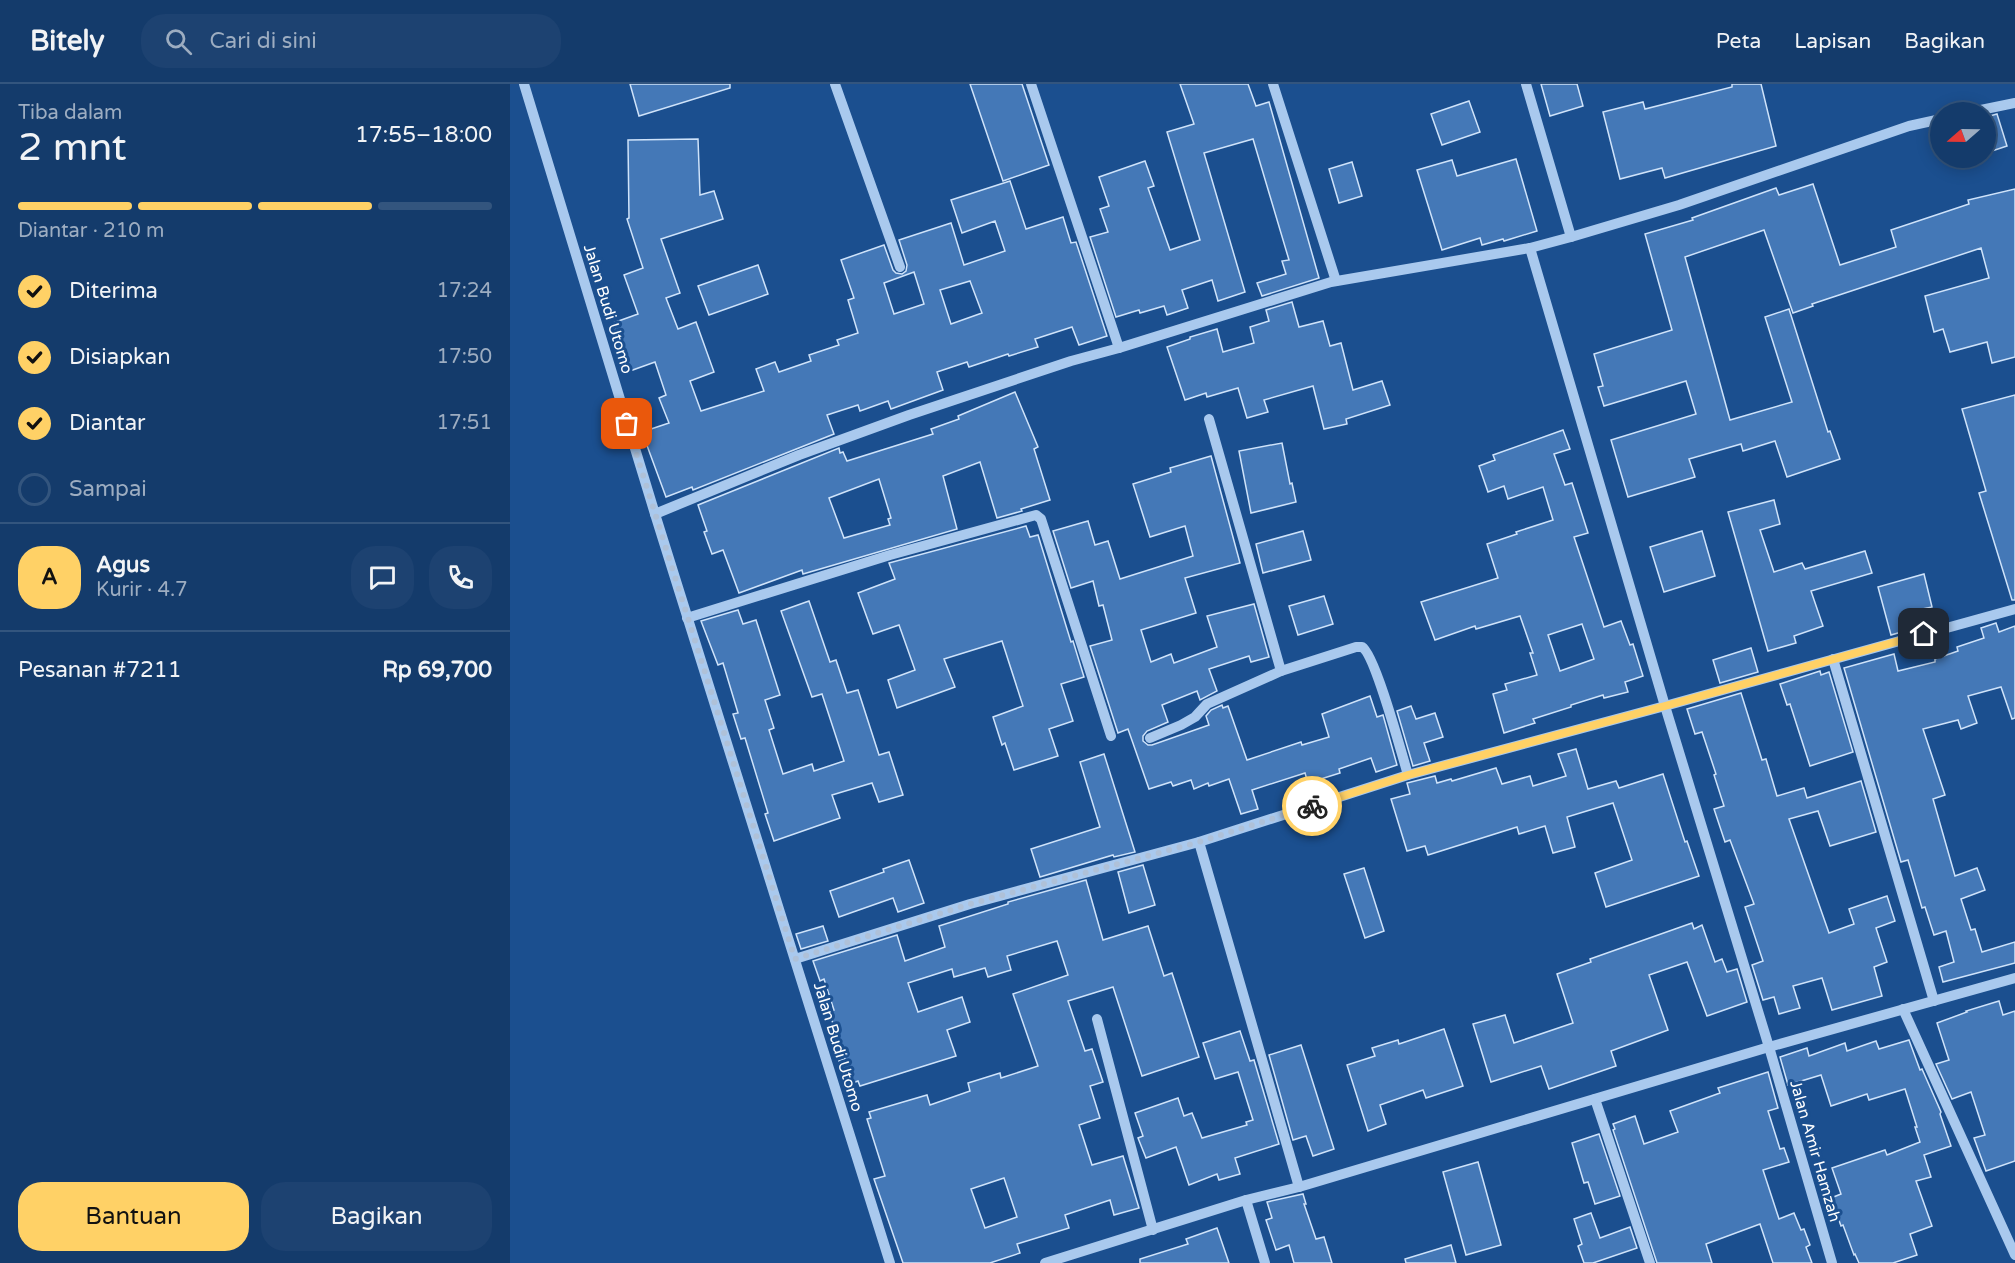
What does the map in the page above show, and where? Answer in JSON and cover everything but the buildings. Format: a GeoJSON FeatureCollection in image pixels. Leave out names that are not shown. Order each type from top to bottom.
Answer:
{"type":"FeatureCollection","features":[{"type":"Feature","properties":{"kind":"street","name":"Jalan Budi Utomo"},"geometry":{"type":"LineString","coordinates":[[524,84],[687,618],[890,1263]]}},
{"type":"Feature","properties":{"kind":"street"},"geometry":{"type":"LineString","coordinates":[[835,84],[900,267]]}},
{"type":"Feature","properties":{"kind":"street"},"geometry":{"type":"LineString","coordinates":[[1032,84],[1119,348]]}},
{"type":"Feature","properties":{"kind":"street"},"geometry":{"type":"LineString","coordinates":[[1274,84],[1336,281]]}},
{"type":"Feature","properties":{"kind":"street"},"geometry":{"type":"LineString","coordinates":[[1526,84],[1571,237]]}},
{"type":"Feature","properties":{"kind":"street"},"geometry":{"type":"LineString","coordinates":[[1996,107],[2015,103]]}},
{"type":"Feature","properties":{"kind":"street"},"geometry":{"type":"LineString","coordinates":[[655,514],[799,455],[909,415],[1071,361],[1336,281],[1530,248],[1571,237],[1680,206],[1909,126],[1930,121]]}},
{"type":"Feature","properties":{"kind":"street","name":"Jalan Amir Hamzah"},"geometry":{"type":"LineString","coordinates":[[1530,248],[1832,1263]]}},
{"type":"Feature","properties":{"kind":"street"},"geometry":{"type":"LineString","coordinates":[[1209,419],[1281,671]]}},
{"type":"Feature","properties":{"kind":"street"},"geometry":{"type":"LineString","coordinates":[[687,618],[890,555],[1036,515],[1041,519],[1111,736]]}},
{"type":"Feature","properties":{"kind":"street"},"geometry":{"type":"LineString","coordinates":[[795,959],[970,904],[1199,842],[1408,775],[2015,609]]}},
{"type":"Feature","properties":{"kind":"street"},"geometry":{"type":"LineString","coordinates":[[1150,738],[1195,717],[1208,704],[1281,671],[1356,647],[1365,649],[1376,673],[1408,775]]}},
{"type":"Feature","properties":{"kind":"street"},"geometry":{"type":"LineString","coordinates":[[1833,658],[1934,1001]]}},
{"type":"Feature","properties":{"kind":"street"},"geometry":{"type":"LineString","coordinates":[[1199,842],[1299,1187]]}},
{"type":"Feature","properties":{"kind":"street"},"geometry":{"type":"LineString","coordinates":[[1045,1263],[1246,1200],[1299,1187],[1769,1047],[2015,978]]}},
{"type":"Feature","properties":{"kind":"street"},"geometry":{"type":"LineString","coordinates":[[1903,1009],[2015,1255]]}},
{"type":"Feature","properties":{"kind":"street"},"geometry":{"type":"LineString","coordinates":[[1097,1019],[1153,1230]]}},
{"type":"Feature","properties":{"kind":"street"},"geometry":{"type":"LineString","coordinates":[[1595,1099],[1650,1263]]}},
{"type":"Feature","properties":{"kind":"street"},"geometry":{"type":"LineString","coordinates":[[1246,1200],[1265,1263]]}},
{"type":"Feature","properties":{"kind":"way so far"},"geometry":{"type":"LineString","coordinates":[[627,424],[795,959],[970,904],[1199,842],[1312,806]]}},
{"type":"Feature","properties":{"kind":"route"},"geometry":{"type":"LineString","coordinates":[[1312,806],[1408,775],[1924,634]]}}]}
